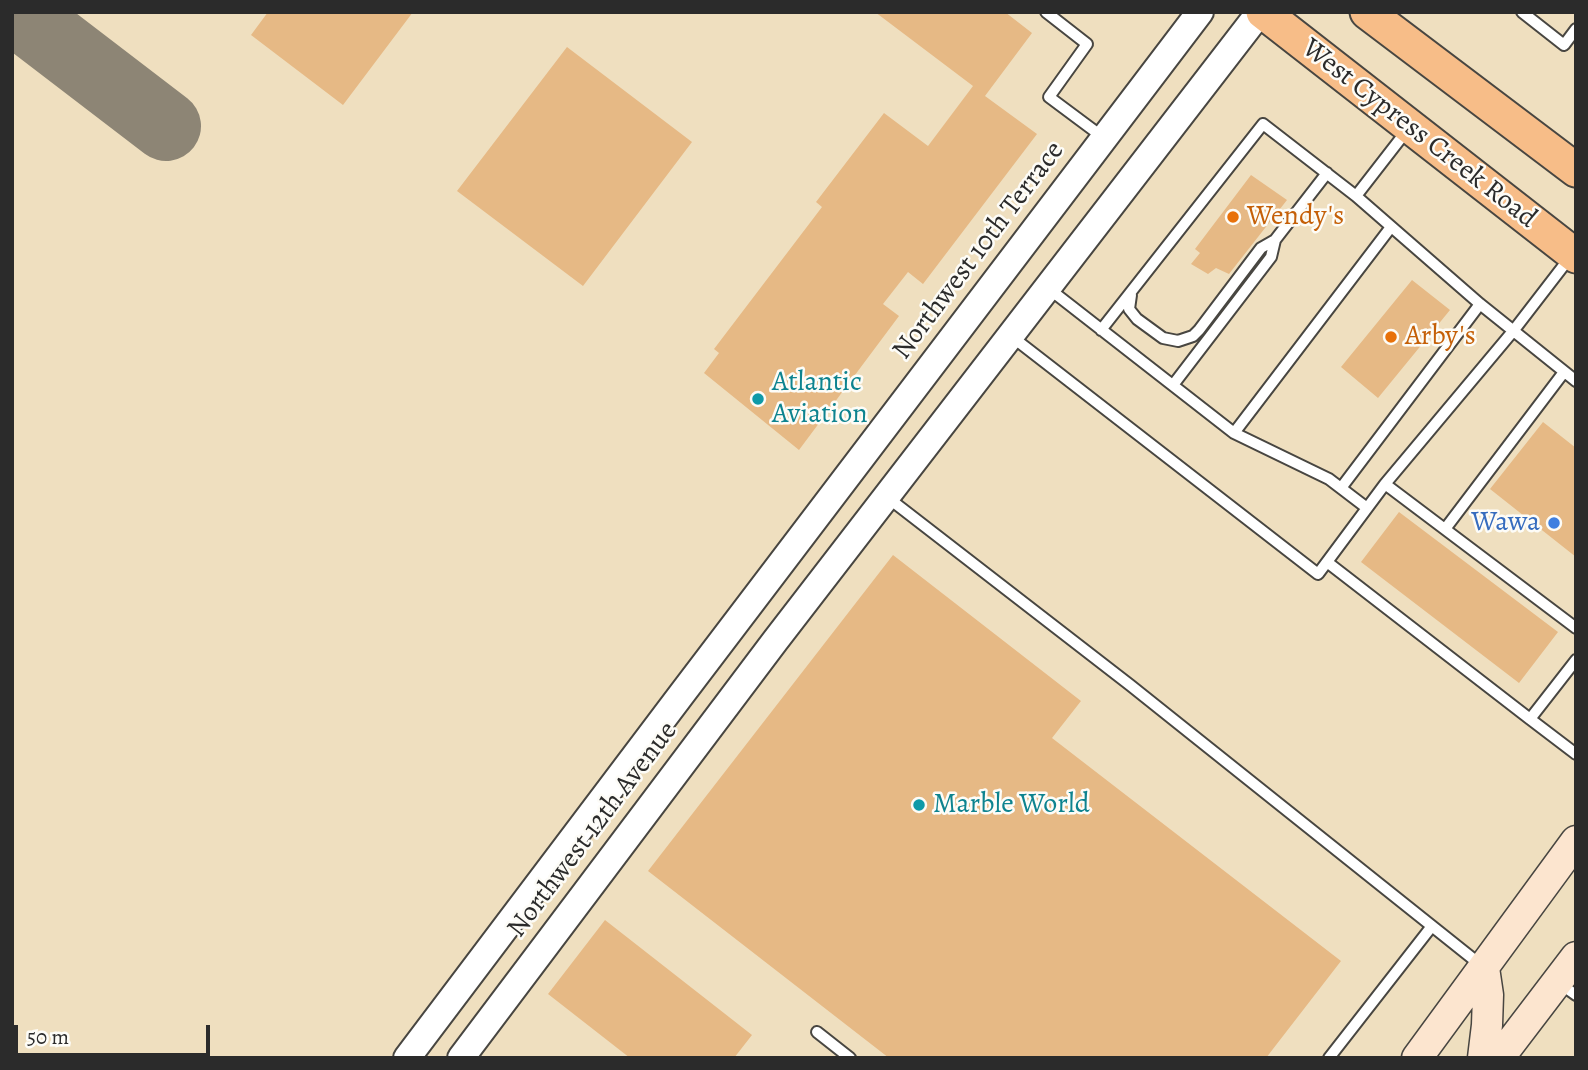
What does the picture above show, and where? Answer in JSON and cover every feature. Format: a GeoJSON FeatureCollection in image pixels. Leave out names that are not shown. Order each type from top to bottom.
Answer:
{"type":"FeatureCollection","features":[{"type":"Feature","properties":{"kind":"main road","name":"West Cypress Creek Road"},"geometry":{"type":"LineString","coordinates":[[1261,12],[1574,255]]}},
{"type":"Feature","properties":{"kind":"main road"},"geometry":{"type":"LineString","coordinates":[[1367,12],[1573,164]]}},
{"type":"Feature","properties":{"kind":"main road"},"geometry":{"type":"LineString","coordinates":[[1417,1058],[1576,841]]}},
{"type":"Feature","properties":{"kind":"main road"},"geometry":{"type":"LineString","coordinates":[[1499,1058],[1566,988],[1576,957]]}},
{"type":"Feature","properties":{"kind":"main road"},"geometry":{"type":"LineString","coordinates":[[1483,1058],[1488,1026],[1488,995],[1484,968]]}},
{"type":"Feature","properties":{"kind":"street","name":"Northwest 10th Terrace"},"geometry":{"type":"LineString","coordinates":[[681,695],[1200,12]]}},
{"type":"Feature","properties":{"kind":"street"},"geometry":{"type":"LineString","coordinates":[[829,501],[864,526],[1261,12]]}},
{"type":"Feature","properties":{"kind":"street","name":"Northwest 12th Avenue"},"geometry":{"type":"LineString","coordinates":[[461,1058],[864,526]]}},
{"type":"Feature","properties":{"kind":"street","name":"Northwest 12th Avenue"},"geometry":{"type":"LineString","coordinates":[[407,1058],[681,695]]}},
{"type":"Feature","properties":{"kind":"lane"},"geometry":{"type":"LineString","coordinates":[[1046,12],[1087,44],[1049,97],[1104,138]]}},
{"type":"Feature","properties":{"kind":"lane"},"geometry":{"type":"LineString","coordinates":[[1522,12],[1533,16],[1564,45],[1576,29]]}},
{"type":"Feature","properties":{"kind":"lane"},"geometry":{"type":"LineString","coordinates":[[1101,330],[1263,124],[1356,196],[1480,304],[1576,381]]}},
{"type":"Feature","properties":{"kind":"lane"},"geometry":{"type":"LineString","coordinates":[[1356,196],[1410,127]]}},
{"type":"Feature","properties":{"kind":"lane"},"geometry":{"type":"LineString","coordinates":[[1173,385],[1270,257],[1275,240],[1327,173]]}},
{"type":"Feature","properties":{"kind":"lane"},"geometry":{"type":"LineString","coordinates":[[1234,433],[1391,227]]}},
{"type":"Feature","properties":{"kind":"lane"},"geometry":{"type":"LineString","coordinates":[[1131,292],[1129,309],[1137,319],[1163,338],[1178,341],[1193,336],[1261,248],[1275,240]]}},
{"type":"Feature","properties":{"kind":"lane"},"geometry":{"type":"LineString","coordinates":[[1010,336],[1318,573],[1385,484],[1574,255]]}},
{"type":"Feature","properties":{"kind":"lane"},"geometry":{"type":"LineString","coordinates":[[1048,288],[1234,433],[1329,479],[1367,508]]}},
{"type":"Feature","properties":{"kind":"lane"},"geometry":{"type":"LineString","coordinates":[[1341,488],[1480,304]]}},
{"type":"Feature","properties":{"kind":"lane"},"geometry":{"type":"LineString","coordinates":[[1445,529],[1564,372]]}},
{"type":"Feature","properties":{"kind":"lane"},"geometry":{"type":"LineString","coordinates":[[1385,484],[1576,628]]}},
{"type":"Feature","properties":{"kind":"lane"},"geometry":{"type":"LineString","coordinates":[[887,496],[1130,685],[1484,968]]}},
{"type":"Feature","properties":{"kind":"lane"},"geometry":{"type":"LineString","coordinates":[[1327,562],[1576,754]]}},
{"type":"Feature","properties":{"kind":"lane"},"geometry":{"type":"LineString","coordinates":[[1531,719],[1576,660]]}},
{"type":"Feature","properties":{"kind":"lane"},"geometry":{"type":"LineString","coordinates":[[1329,1058],[1432,926]]}},
{"type":"Feature","properties":{"kind":"lane"},"geometry":{"type":"LineString","coordinates":[[817,1032],[850,1058]]}},
{"type":"Feature","properties":{"kind":"building"},"geometry":{"type":"Polygon","coordinates":[[[268,12],[413,12],[343,105],[251,35],[268,12]]]}},
{"type":"Feature","properties":{"kind":"building"},"geometry":{"type":"Polygon","coordinates":[[[875,12],[1005,12],[1032,33],[985,96],[1037,134],[923,284],[908,272],[883,304],[899,316],[799,450],[704,373],[719,353],[714,349],[822,207],[816,202],[884,113],[928,146],[973,86],[875,12]]]}},
{"type":"Feature","properties":{"kind":"building"},"geometry":{"type":"Polygon","coordinates":[[[567,47],[692,142],[583,286],[457,191],[567,47]]]}},
{"type":"Feature","properties":{"kind":"building"},"geometry":{"type":"Polygon","coordinates":[[[1251,175],[1287,200],[1229,274],[1216,268],[1208,274],[1191,264],[1200,253],[1195,249],[1251,175]]]}},
{"type":"Feature","properties":{"kind":"building"},"geometry":{"type":"Polygon","coordinates":[[[1412,280],[1450,310],[1378,398],[1341,367],[1412,280]]]}},
{"type":"Feature","properties":{"kind":"building","name":"Wawa"},"geometry":{"type":"Polygon","coordinates":[[[1543,422],[1576,448],[1576,557],[1490,489],[1543,422]]]}},
{"type":"Feature","properties":{"kind":"building","name":"Wawa"},"geometry":{"type":"Polygon","coordinates":[[[1399,512],[1558,632],[1519,683],[1361,562],[1399,512]]]}},
{"type":"Feature","properties":{"kind":"building","name":"Marble World"},"geometry":{"type":"Polygon","coordinates":[[[893,555],[1081,701],[1052,738],[1341,961],[1266,1058],[889,1058],[648,871],[893,555]]]}},
{"type":"Feature","properties":{"kind":"building"},"geometry":{"type":"Polygon","coordinates":[[[605,920],[752,1035],[734,1058],[630,1058],[548,994],[605,920]]]}},
{"type":"Feature","properties":{"kind":"taxiway"},"geometry":{"type":"LineString","coordinates":[[17,12],[166,126]]}},
{"type":"Feature","properties":{"kind":"place","name":"Wendy's"},"geometry":{"type":"Point","coordinates":[1233,217]}},
{"type":"Feature","properties":{"kind":"place","name":"Arby's"},"geometry":{"type":"Point","coordinates":[1391,337]}},
{"type":"Feature","properties":{"kind":"place","name":"Atlantic Aviation"},"geometry":{"type":"Point","coordinates":[758,399]}},
{"type":"Feature","properties":{"kind":"place","name":"Wawa"},"geometry":{"type":"Point","coordinates":[1554,523]}},
{"type":"Feature","properties":{"kind":"place","name":"Marble World"},"geometry":{"type":"Point","coordinates":[919,805]}}]}
